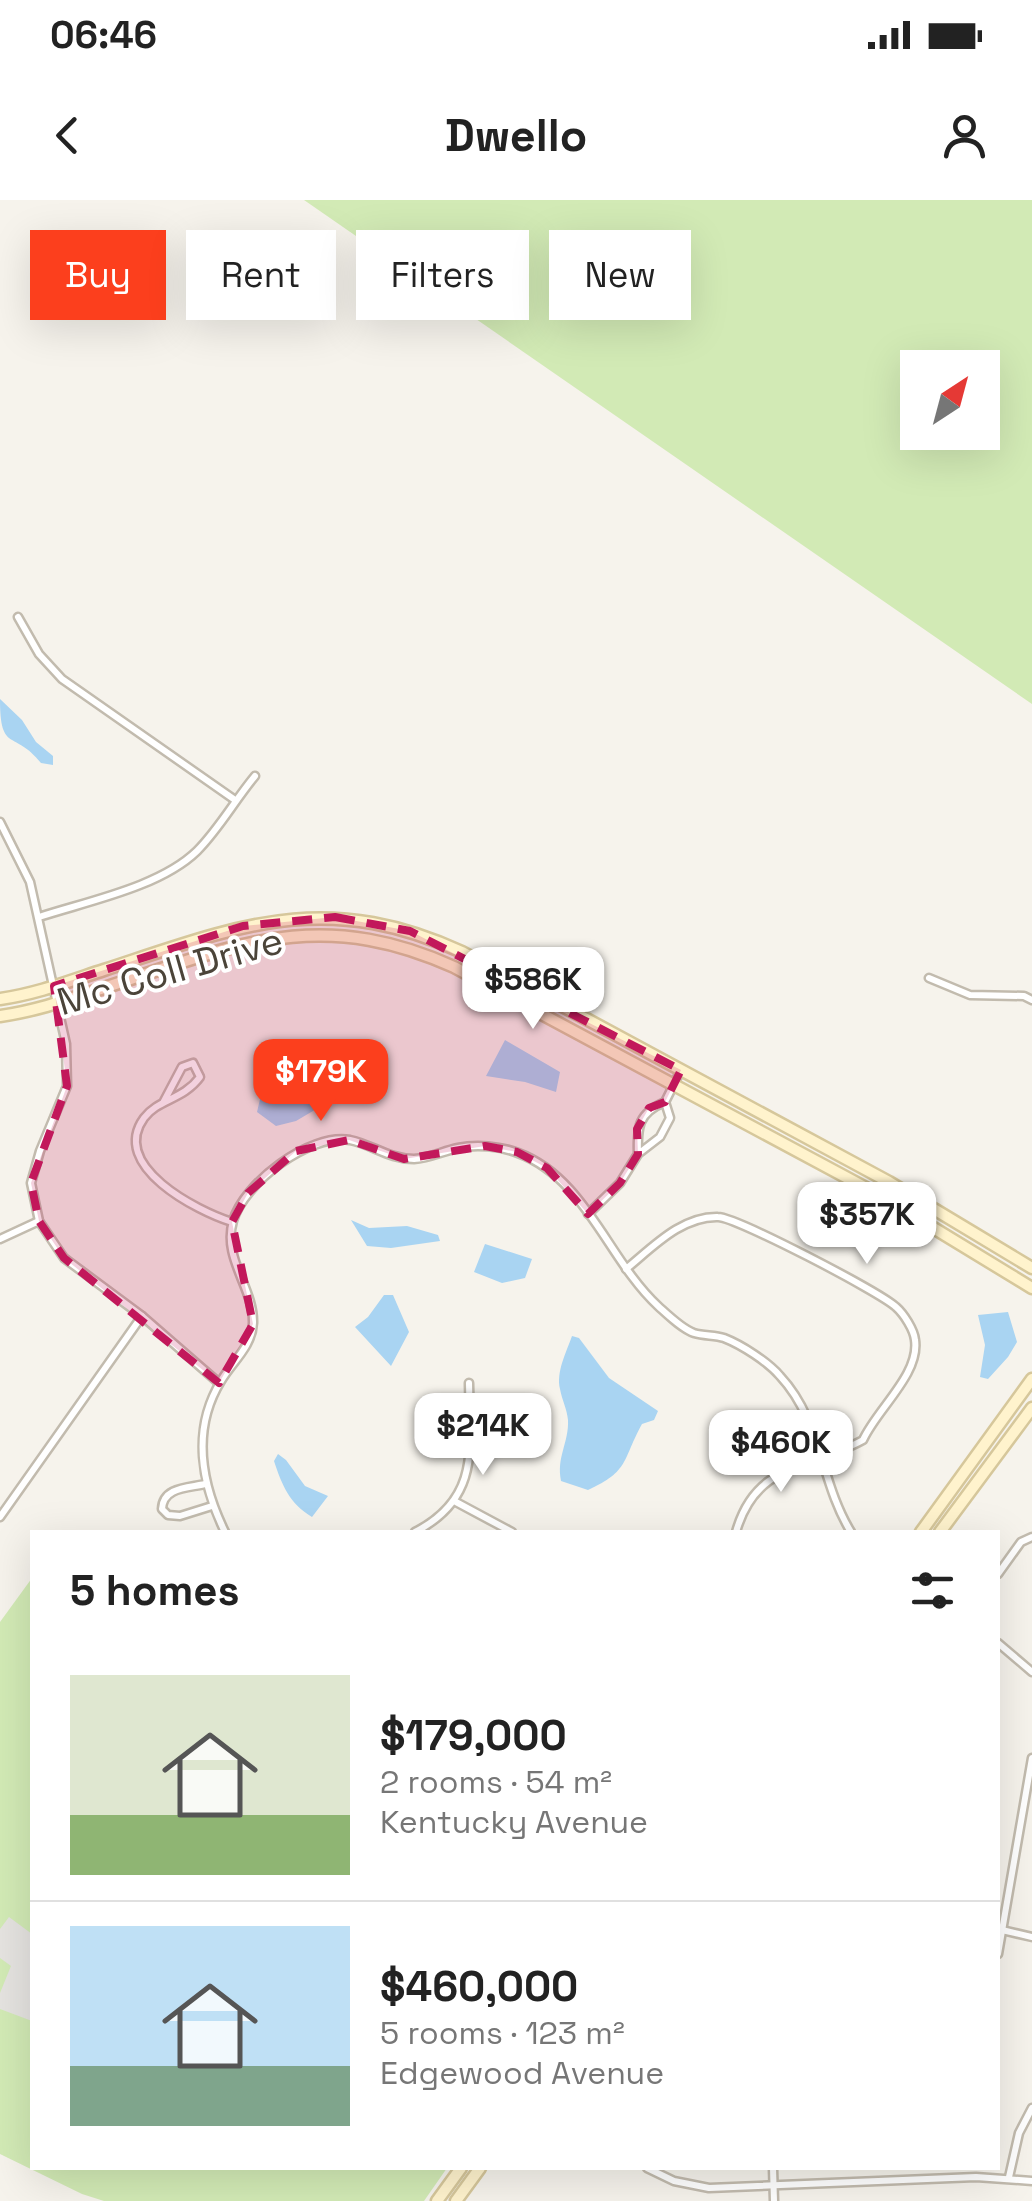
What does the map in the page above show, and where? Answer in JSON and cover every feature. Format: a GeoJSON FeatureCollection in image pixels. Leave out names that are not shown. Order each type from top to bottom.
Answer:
{"type":"FeatureCollection","features":[{"type":"Feature","properties":{"kind":"main road","name":"Mc Coll Drive"},"geometry":{"type":"LineString","coordinates":[[0,999],[54,986],[243,926],[299,918],[356,920],[410,931],[462,952],[889,1182],[1032,1268]]}},
{"type":"Feature","properties":{"kind":"main road","name":"Mc Coll Drive"},"geometry":{"type":"LineString","coordinates":[[0,1016],[58,1003],[262,938],[353,936],[403,946],[454,967],[880,1196],[1032,1288]]}},
{"type":"Feature","properties":{"kind":"main road"},"geometry":{"type":"LineString","coordinates":[[922,1530],[1032,1379]]}},
{"type":"Feature","properties":{"kind":"main road"},"geometry":{"type":"LineString","coordinates":[[941,1530],[1032,1408]]}},
{"type":"Feature","properties":{"kind":"main road"},"geometry":{"type":"LineString","coordinates":[[438,2201],[460,2170]]}},
{"type":"Feature","properties":{"kind":"main road"},"geometry":{"type":"LineString","coordinates":[[456,2201],[479,2170]]}},
{"type":"Feature","properties":{"kind":"street"},"geometry":{"type":"LineString","coordinates":[[18,617],[39,654],[62,679],[236,800]]}},
{"type":"Feature","properties":{"kind":"street"},"geometry":{"type":"LineString","coordinates":[[40,918],[179,866],[206,842],[255,776]]}},
{"type":"Feature","properties":{"kind":"street"},"geometry":{"type":"LineString","coordinates":[[0,822],[24,865],[40,918],[66,1044],[67,1086],[31,1182],[39,1221],[64,1258],[142,1316],[220,1383]]}},
{"type":"Feature","properties":{"kind":"street"},"geometry":{"type":"LineString","coordinates":[[928,978],[970,995],[1024,996],[1032,1000]]}},
{"type":"Feature","properties":{"kind":"street"},"geometry":{"type":"LineString","coordinates":[[163,1103],[182,1067],[194,1064],[200,1077],[189,1092],[163,1103],[145,1117],[137,1134],[140,1162],[155,1178],[208,1214],[232,1222]]}},
{"type":"Feature","properties":{"kind":"street"},"geometry":{"type":"LineString","coordinates":[[638,1154],[637,1128],[649,1108],[665,1102],[681,1070]]}},
{"type":"Feature","properties":{"kind":"street"},"geometry":{"type":"LineString","coordinates":[[588,1214],[620,1184],[638,1154],[660,1138],[670,1118],[665,1102]]}},
{"type":"Feature","properties":{"kind":"street"},"geometry":{"type":"LineString","coordinates":[[224,1530],[205,1484],[202,1441],[205,1420],[220,1383],[242,1353],[253,1324],[230,1243],[232,1222],[248,1193],[296,1151],[322,1142],[349,1140],[404,1159],[472,1147],[517,1152],[547,1168],[588,1214],[626,1270],[657,1305],[691,1333],[724,1338],[778,1372],[800,1399],[841,1517],[850,1530]]}},
{"type":"Feature","properties":{"kind":"street"},"geometry":{"type":"LineString","coordinates":[[626,1270],[684,1224],[720,1217],[860,1283],[898,1308],[915,1335],[916,1352],[910,1368],[902,1384],[871,1421],[863,1440],[776,1475],[758,1491],[737,1530]]}},
{"type":"Feature","properties":{"kind":"street"},"geometry":{"type":"LineString","coordinates":[[0,1240],[39,1221]]}},
{"type":"Feature","properties":{"kind":"street"},"geometry":{"type":"LineString","coordinates":[[0,1517],[142,1316]]}},
{"type":"Feature","properties":{"kind":"street"},"geometry":{"type":"LineString","coordinates":[[418,1530],[446,1514],[456,1502],[470,1450],[468,1383]]}},
{"type":"Feature","properties":{"kind":"street"},"geometry":{"type":"LineString","coordinates":[[205,1484],[169,1492],[162,1500],[162,1509],[168,1515],[180,1516],[212,1506]]}},
{"type":"Feature","properties":{"kind":"street"},"geometry":{"type":"LineString","coordinates":[[456,1502],[508,1530]]}},
{"type":"Feature","properties":{"kind":"street"},"geometry":{"type":"LineString","coordinates":[[1000,1571],[1021,1542],[1032,1537]]}},
{"type":"Feature","properties":{"kind":"street"},"geometry":{"type":"LineString","coordinates":[[1000,1645],[1032,1672]]}},
{"type":"Feature","properties":{"kind":"street"},"geometry":{"type":"LineString","coordinates":[[1000,1942],[1028,1807],[1032,1758]]}},
{"type":"Feature","properties":{"kind":"street"},"geometry":{"type":"LineString","coordinates":[[1002,1930],[1032,1937]]}},
{"type":"Feature","properties":{"kind":"street"},"geometry":{"type":"LineString","coordinates":[[1009,2177],[1019,2133],[1032,2108]]}},
{"type":"Feature","properties":{"kind":"street"},"geometry":{"type":"LineString","coordinates":[[651,2170],[698,2187],[1009,2177],[1032,2181]]}},
{"type":"Feature","properties":{"kind":"street"},"geometry":{"type":"LineString","coordinates":[[773,2170],[774,2201]]}},
{"type":"Feature","properties":{"kind":"highlighted area"},"geometry":{"type":"Polygon","coordinates":[[[335,917],[410,931],[681,1070],[665,1102],[649,1108],[637,1129],[638,1154],[620,1183],[588,1214],[547,1168],[517,1152],[485,1146],[404,1159],[349,1140],[296,1151],[248,1193],[232,1222],[253,1324],[219,1383],[64,1258],[39,1221],[31,1183],[67,1086],[54,986],[243,926],[335,917]]]}},
{"type":"Feature","properties":{"kind":"green space"},"geometry":{"type":"Polygon","coordinates":[[[304,200],[1032,200],[1032,704],[477,320],[529,320],[529,230],[356,230],[356,236],[304,200]]]}},
{"type":"Feature","properties":{"kind":"green space"},"geometry":{"type":"Polygon","coordinates":[[[30,1581],[30,2169],[0,2154],[0,1622],[30,1581]]]}},
{"type":"Feature","properties":{"kind":"green space"},"geometry":{"type":"Polygon","coordinates":[[[33,2170],[446,2170],[424,2201],[104,2201],[33,2170]]]}},
{"type":"Feature","properties":{"kind":"shaded area"},"geometry":{"type":"Polygon","coordinates":[[[9,1917],[30,1933],[30,2020],[0,2009],[0,1993],[11,1966],[0,1958],[0,1929],[9,1917]]]}},
{"type":"Feature","properties":{"kind":"water"},"geometry":{"type":"Polygon","coordinates":[[[0,699],[53,756],[53,765],[41,763],[10,739],[3,727],[0,699]]]}},
{"type":"Feature","properties":{"kind":"water"},"geometry":{"type":"Polygon","coordinates":[[[505,1040],[560,1072],[556,1092],[486,1076],[505,1040]]]}},
{"type":"Feature","properties":{"kind":"water"},"geometry":{"type":"Polygon","coordinates":[[[264,1082],[295,1099],[316,1103],[318,1108],[296,1121],[276,1126],[257,1112],[264,1082]]]}},
{"type":"Feature","properties":{"kind":"water"},"geometry":{"type":"Polygon","coordinates":[[[351,1220],[369,1228],[407,1226],[438,1235],[440,1241],[391,1248],[367,1246],[351,1220]]]}},
{"type":"Feature","properties":{"kind":"water"},"geometry":{"type":"Polygon","coordinates":[[[485,1244],[532,1259],[525,1278],[502,1283],[474,1272],[485,1244]]]}},
{"type":"Feature","properties":{"kind":"water"},"geometry":{"type":"Polygon","coordinates":[[[384,1295],[393,1295],[409,1332],[391,1366],[355,1327],[384,1295]]]}},
{"type":"Feature","properties":{"kind":"water"},"geometry":{"type":"Polygon","coordinates":[[[1008,1312],[1017,1342],[988,1379],[980,1377],[985,1345],[978,1315],[1008,1312]]]}},
{"type":"Feature","properties":{"kind":"water"},"geometry":{"type":"Polygon","coordinates":[[[572,1336],[579,1338],[609,1378],[658,1411],[654,1420],[642,1424],[618,1470],[588,1490],[561,1481],[560,1472],[568,1420],[559,1376],[572,1336]]]}},
{"type":"Feature","properties":{"kind":"water"},"geometry":{"type":"Polygon","coordinates":[[[278,1454],[305,1486],[328,1496],[312,1517],[297,1506],[283,1486],[274,1461],[278,1454]]]}}]}
